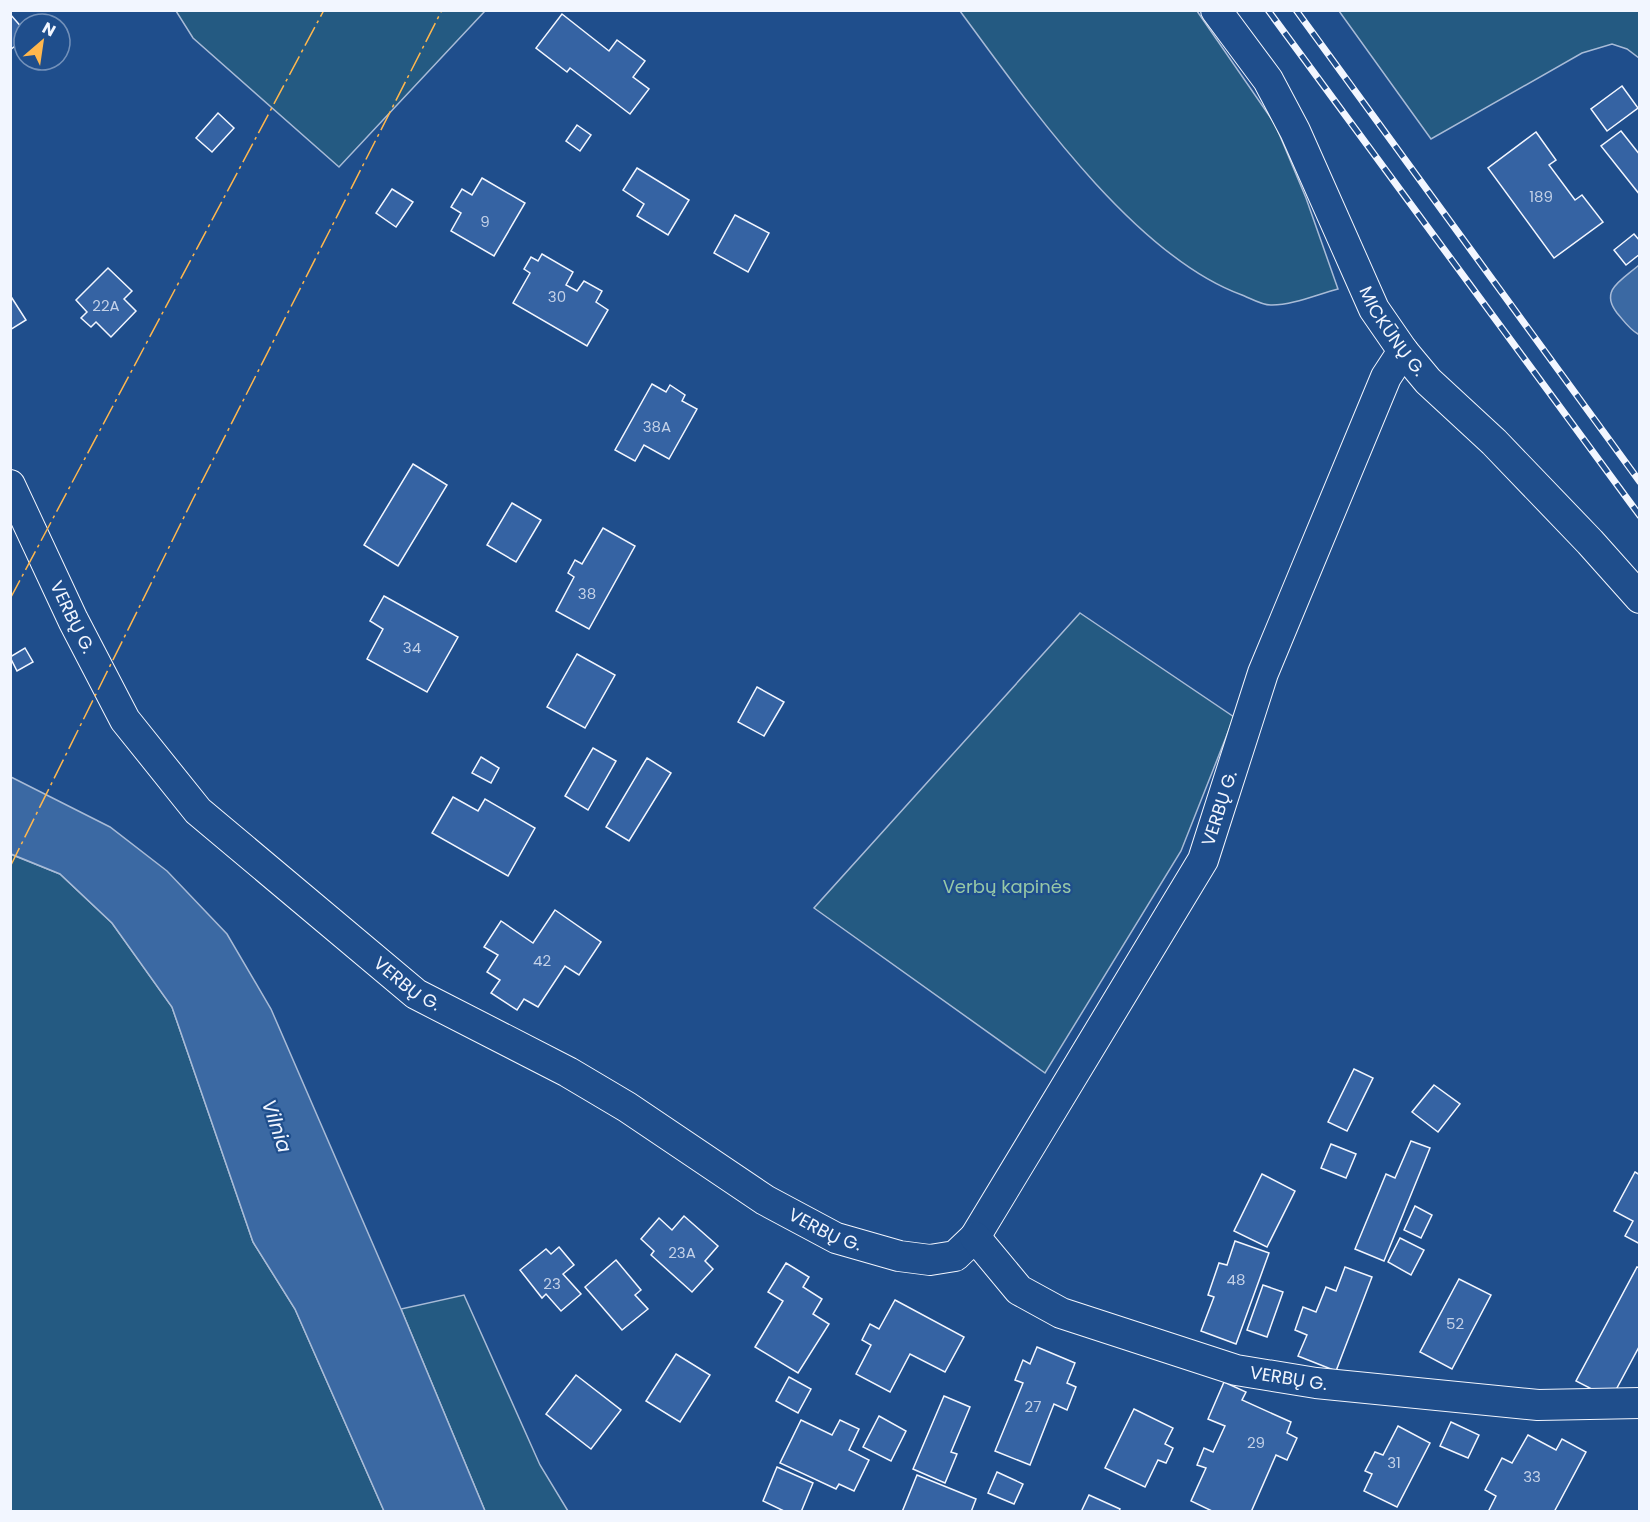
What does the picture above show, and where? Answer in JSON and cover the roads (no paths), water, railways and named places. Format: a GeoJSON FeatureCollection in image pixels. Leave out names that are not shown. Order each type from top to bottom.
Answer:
{"type":"FeatureCollection","features":[{"type":"Feature","properties":{"kind":"street","name":"MICKŪNŲ G."},"geometry":{"type":"LineString","coordinates":[[1216,10],[1268,80],[1295,130],[1374,309],[1403,351],[1428,381],[1494,442],[1640,598]]}},
{"type":"Feature","properties":{"kind":"street","name":"VERBŲ G."},"geometry":{"type":"LineString","coordinates":[[10,485],[73,620],[124,720],[198,811],[416,994],[568,1072],[627,1107],[765,1200],[836,1238],[899,1256],[930,1260],[955,1256],[975,1237],[1203,860],[1263,673],[1386,377],[1403,351]]}},
{"type":"Feature","properties":{"kind":"street","name":"VERBŲ G."},"geometry":{"type":"LineString","coordinates":[[975,1237],[1019,1290],[1061,1313],[1236,1370],[1316,1383],[1538,1405],[1640,1403]]}},
{"type":"Feature","properties":{"kind":"water"},"geometry":{"type":"Polygon","coordinates":[[[1639,265],[1640,333],[1638,334],[1617,313],[1610,298],[1615,286],[1639,265]]]}},
{"type":"Feature","properties":{"kind":"water","name":"Vilnia"},"geometry":{"type":"Polygon","coordinates":[[[11,777],[110,827],[167,871],[227,934],[271,1009],[401,1309],[485,1511],[384,1511],[295,1309],[253,1242],[172,1007],[112,923],[60,874],[11,854],[11,777]]]}},
{"type":"Feature","properties":{"kind":"railway"},"geometry":{"type":"LineString","coordinates":[[1268,10],[1640,516]]}},
{"type":"Feature","properties":{"kind":"railway"},"geometry":{"type":"LineString","coordinates":[[1296,10],[1640,482]]}},
{"type":"Feature","properties":{"kind":"park label","name":"Verbų kapinės"},"geometry":{"type":"Point","coordinates":[1007,887]}}]}
